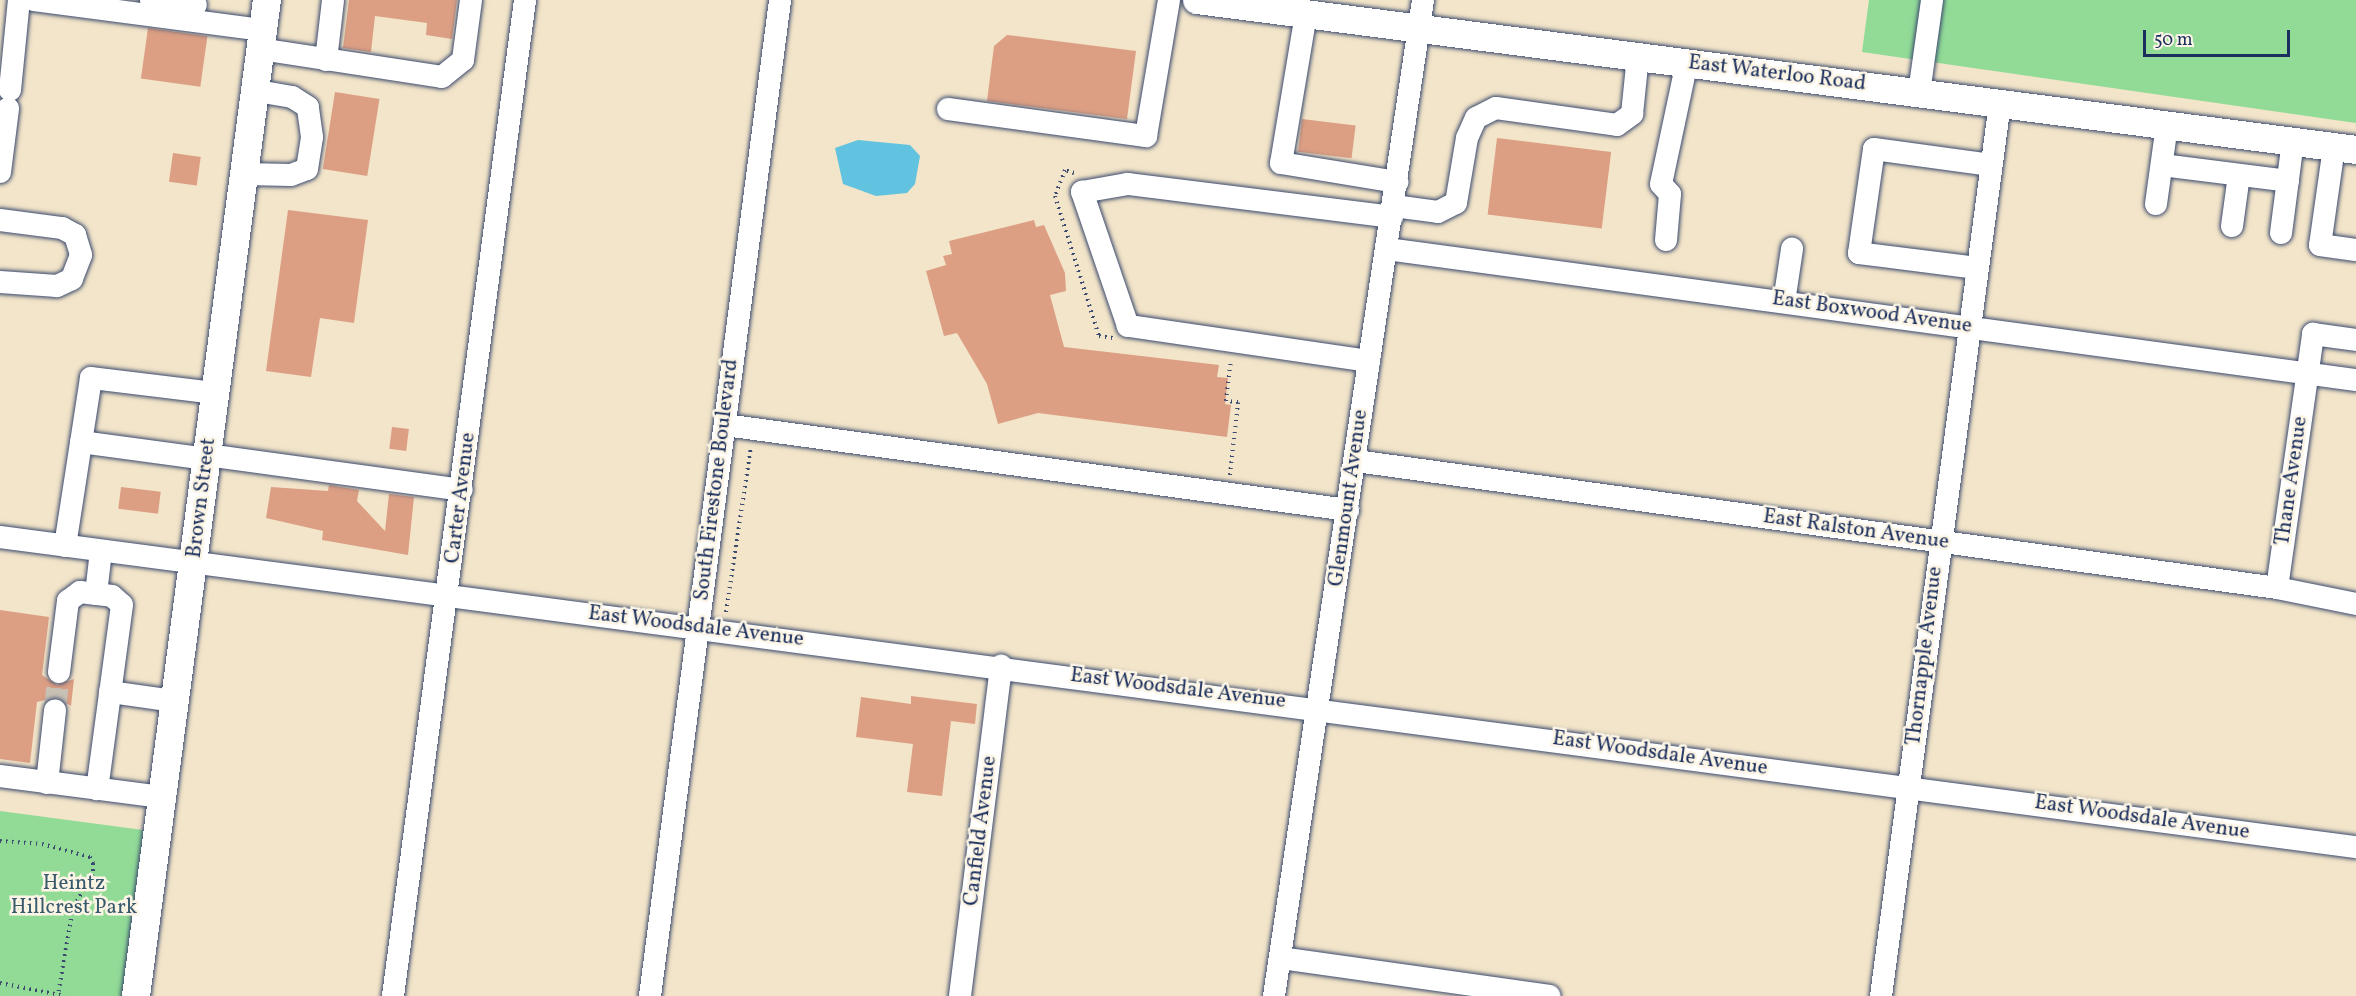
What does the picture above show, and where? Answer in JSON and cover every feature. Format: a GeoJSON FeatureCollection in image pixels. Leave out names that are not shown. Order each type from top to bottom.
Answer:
{"type":"FeatureCollection","features":[{"type":"Feature","properties":{"kind":"main road","name":"Brown Street"},"geometry":{"type":"LineString","coordinates":[[136,996],[267,0]]}},
{"type":"Feature","properties":{"kind":"main road","name":"East Waterloo Road"},"geometry":{"type":"LineString","coordinates":[[1197,0],[1324,10],[1419,28],[2345,148]]}},
{"type":"Feature","properties":{"kind":"street"},"geometry":{"type":"LineString","coordinates":[[0,172],[19,0]]}},
{"type":"Feature","properties":{"kind":"street"},"geometry":{"type":"LineString","coordinates":[[34,0],[195,9]]}},
{"type":"Feature","properties":{"kind":"street"},"geometry":{"type":"LineString","coordinates":[[151,0],[195,9],[261,40],[326,60],[442,77],[464,60],[471,0]]}},
{"type":"Feature","properties":{"kind":"street"},"geometry":{"type":"LineString","coordinates":[[326,60],[333,0]]}},
{"type":"Feature","properties":{"kind":"street","name":"Carter Avenue"},"geometry":{"type":"LineString","coordinates":[[393,996],[448,596],[525,0]]}},
{"type":"Feature","properties":{"kind":"street","name":"South Firestone Boulevard"},"geometry":{"type":"LineString","coordinates":[[650,996],[780,0]]}},
{"type":"Feature","properties":{"kind":"street"},"geometry":{"type":"LineString","coordinates":[[948,109],[1146,136],[1163,49],[1169,0]]}},
{"type":"Feature","properties":{"kind":"street","name":"Glenmount Avenue"},"geometry":{"type":"LineString","coordinates":[[1274,996],[1424,0]]}},
{"type":"Feature","properties":{"kind":"street"},"geometry":{"type":"LineString","coordinates":[[1919,93],[1932,0]]}},
{"type":"Feature","properties":{"kind":"street"},"geometry":{"type":"LineString","coordinates":[[1324,10],[1281,163],[1397,182]]}},
{"type":"Feature","properties":{"kind":"street"},"geometry":{"type":"LineString","coordinates":[[1369,361],[1232,351],[1128,326],[1082,192],[1128,184],[1393,212],[1438,212],[1456,203],[1467,138],[1476,118],[1496,108],[1617,125],[1632,114],[1638,56]]}},
{"type":"Feature","properties":{"kind":"street"},"geometry":{"type":"LineString","coordinates":[[1666,240],[1670,194],[1661,184],[1686,62]]}},
{"type":"Feature","properties":{"kind":"street"},"geometry":{"type":"LineString","coordinates":[[244,174],[291,176],[307,169],[312,137],[308,107],[292,97],[254,90]]}},
{"type":"Feature","properties":{"kind":"street","name":"Thornapple Avenue"},"geometry":{"type":"LineString","coordinates":[[1881,996],[2000,103]]}},
{"type":"Feature","properties":{"kind":"street"},"geometry":{"type":"LineString","coordinates":[[2156,204],[2167,125]]}},
{"type":"Feature","properties":{"kind":"street"},"geometry":{"type":"LineString","coordinates":[[2281,233],[2293,141]]}},
{"type":"Feature","properties":{"kind":"street"},"geometry":{"type":"LineString","coordinates":[[2345,148],[2320,245],[2356,250]]}},
{"type":"Feature","properties":{"kind":"street"},"geometry":{"type":"LineString","coordinates":[[1977,268],[1859,253],[1874,149],[1991,165]]}},
{"type":"Feature","properties":{"kind":"street"},"geometry":{"type":"LineString","coordinates":[[2162,165],[2288,181]]}},
{"type":"Feature","properties":{"kind":"street"},"geometry":{"type":"LineString","coordinates":[[2232,226],[2239,175]]}},
{"type":"Feature","properties":{"kind":"street"},"geometry":{"type":"LineString","coordinates":[[0,220],[62,228],[75,235],[81,255],[72,279],[57,286],[0,282]]}},
{"type":"Feature","properties":{"kind":"street","name":"East Boxwood Avenue"},"geometry":{"type":"LineString","coordinates":[[1387,249],[2356,380]]}},
{"type":"Feature","properties":{"kind":"street"},"geometry":{"type":"LineString","coordinates":[[1784,302],[1792,249]]}},
{"type":"Feature","properties":{"kind":"street","name":"Thane Avenue"},"geometry":{"type":"LineString","coordinates":[[2277,588],[2313,334],[2356,340]]}},
{"type":"Feature","properties":{"kind":"street"},"geometry":{"type":"LineString","coordinates":[[65,546],[91,378],[215,393]]}},
{"type":"Feature","properties":{"kind":"street"},"geometry":{"type":"LineString","coordinates":[[724,425],[1348,510]]}},
{"type":"Feature","properties":{"kind":"street"},"geometry":{"type":"LineString","coordinates":[[81,442],[462,490]]}},
{"type":"Feature","properties":{"kind":"street","name":"East Ralston Avenue"},"geometry":{"type":"LineString","coordinates":[[1356,461],[2277,588],[2356,604]]}},
{"type":"Feature","properties":{"kind":"street","name":"East Woodsdale Avenue"},"geometry":{"type":"LineString","coordinates":[[0,537],[1318,707],[2356,847]]}},
{"type":"Feature","properties":{"kind":"street"},"geometry":{"type":"LineString","coordinates":[[96,594],[101,551]]}},
{"type":"Feature","properties":{"kind":"street"},"geometry":{"type":"LineString","coordinates":[[59,672],[68,602],[80,592],[96,594],[122,605],[97,789]]}},
{"type":"Feature","properties":{"kind":"street","name":"Canfield Avenue"},"geometry":{"type":"LineString","coordinates":[[960,996],[1001,666]]}},
{"type":"Feature","properties":{"kind":"street"},"geometry":{"type":"LineString","coordinates":[[110,692],[174,701]]}},
{"type":"Feature","properties":{"kind":"street"},"geometry":{"type":"LineString","coordinates":[[47,783],[55,710]]}},
{"type":"Feature","properties":{"kind":"street"},"geometry":{"type":"LineString","coordinates":[[0,776],[162,797]]}},
{"type":"Feature","properties":{"kind":"street"},"geometry":{"type":"LineString","coordinates":[[1280,958],[1549,996]]}},
{"type":"Feature","properties":{"kind":"path"},"geometry":{"type":"LineString","coordinates":[[1084,176],[1065,170],[1055,196],[1099,336],[1121,339]]}},
{"type":"Feature","properties":{"kind":"path"},"geometry":{"type":"LineString","coordinates":[[1228,494],[1238,402],[1226,401],[1232,351]]}},
{"type":"Feature","properties":{"kind":"path"},"geometry":{"type":"LineString","coordinates":[[738,614],[726,613],[754,429]]}},
{"type":"Feature","properties":{"kind":"path"},"geometry":{"type":"LineString","coordinates":[[0,841],[42,844],[90,856],[93,863],[93,874],[73,907],[58,995]]}},
{"type":"Feature","properties":{"kind":"path"},"geometry":{"type":"LineString","coordinates":[[0,983],[64,996]]}},
{"type":"Feature","properties":{"kind":"green space"},"geometry":{"type":"Polygon","coordinates":[[[1869,0],[2356,0],[2356,123],[1862,52],[1869,0]]]}},
{"type":"Feature","properties":{"kind":"green space","name":"Heintz Hillcrest Park"},"geometry":{"type":"Polygon","coordinates":[[[0,811],[158,832],[136,996],[0,996],[0,811]]]}},
{"type":"Feature","properties":{"kind":"water"},"geometry":{"type":"Polygon","coordinates":[[[858,140],[910,145],[920,156],[915,184],[907,193],[876,196],[843,184],[835,148],[858,140]]]}},
{"type":"Feature","properties":{"kind":"building"},"geometry":{"type":"Polygon","coordinates":[[[349,0],[457,0],[452,39],[426,35],[427,23],[375,16],[371,52],[343,48],[349,0]]]}},
{"type":"Feature","properties":{"kind":"building"},"geometry":{"type":"Polygon","coordinates":[[[148,28],[207,36],[200,87],[141,79],[148,28]]]}},
{"type":"Feature","properties":{"kind":"building"},"geometry":{"type":"Polygon","coordinates":[[[1007,35],[1136,51],[1127,119],[987,101],[994,46],[1007,35]]]}},
{"type":"Feature","properties":{"kind":"building"},"geometry":{"type":"Polygon","coordinates":[[[335,92],[379,99],[367,176],[323,169],[335,92]]]}},
{"type":"Feature","properties":{"kind":"building"},"geometry":{"type":"Polygon","coordinates":[[[1302,119],[1356,126],[1352,158],[1298,152],[1302,119]]]}},
{"type":"Feature","properties":{"kind":"building"},"geometry":{"type":"Polygon","coordinates":[[[1497,138],[1611,152],[1602,228],[1488,214],[1497,138]]]}},
{"type":"Feature","properties":{"kind":"building"},"geometry":{"type":"Polygon","coordinates":[[[173,153],[201,157],[197,186],[169,182],[173,153]]]}},
{"type":"Feature","properties":{"kind":"building"},"geometry":{"type":"Polygon","coordinates":[[[288,210],[368,220],[354,323],[320,318],[311,377],[266,371],[288,210]]]}},
{"type":"Feature","properties":{"kind":"building"},"geometry":{"type":"Polygon","coordinates":[[[1034,220],[1036,227],[1044,225],[1065,273],[1066,291],[1050,295],[1064,347],[1219,365],[1217,377],[1228,378],[1225,404],[1231,405],[1227,437],[1038,413],[998,424],[987,384],[957,333],[944,336],[926,271],[946,265],[943,256],[952,254],[949,241],[1034,220]]]}},
{"type":"Feature","properties":{"kind":"building"},"geometry":{"type":"Polygon","coordinates":[[[392,427],[409,429],[406,451],[389,449],[392,427]]]}},
{"type":"Feature","properties":{"kind":"building"},"geometry":{"type":"Polygon","coordinates":[[[329,485],[359,490],[357,501],[385,531],[389,494],[414,497],[408,555],[322,540],[323,531],[266,518],[271,487],[328,491],[329,485]]]}},
{"type":"Feature","properties":{"kind":"building"},"geometry":{"type":"Polygon","coordinates":[[[121,487],[161,492],[158,514],[118,509],[121,487]]]}},
{"type":"Feature","properties":{"kind":"building"},"geometry":{"type":"Polygon","coordinates":[[[0,610],[49,617],[42,675],[57,685],[74,679],[71,706],[57,697],[37,702],[30,763],[0,759],[0,610]]]}},
{"type":"Feature","properties":{"kind":"building"},"geometry":{"type":"Polygon","coordinates":[[[911,696],[977,704],[975,724],[951,721],[942,796],[907,792],[913,744],[856,737],[861,697],[911,704],[911,696]]]}},
{"type":"Feature","properties":{"kind":"tunnel"},"geometry":{"type":"LineString","coordinates":[[55,710],[59,672]]}}]}
